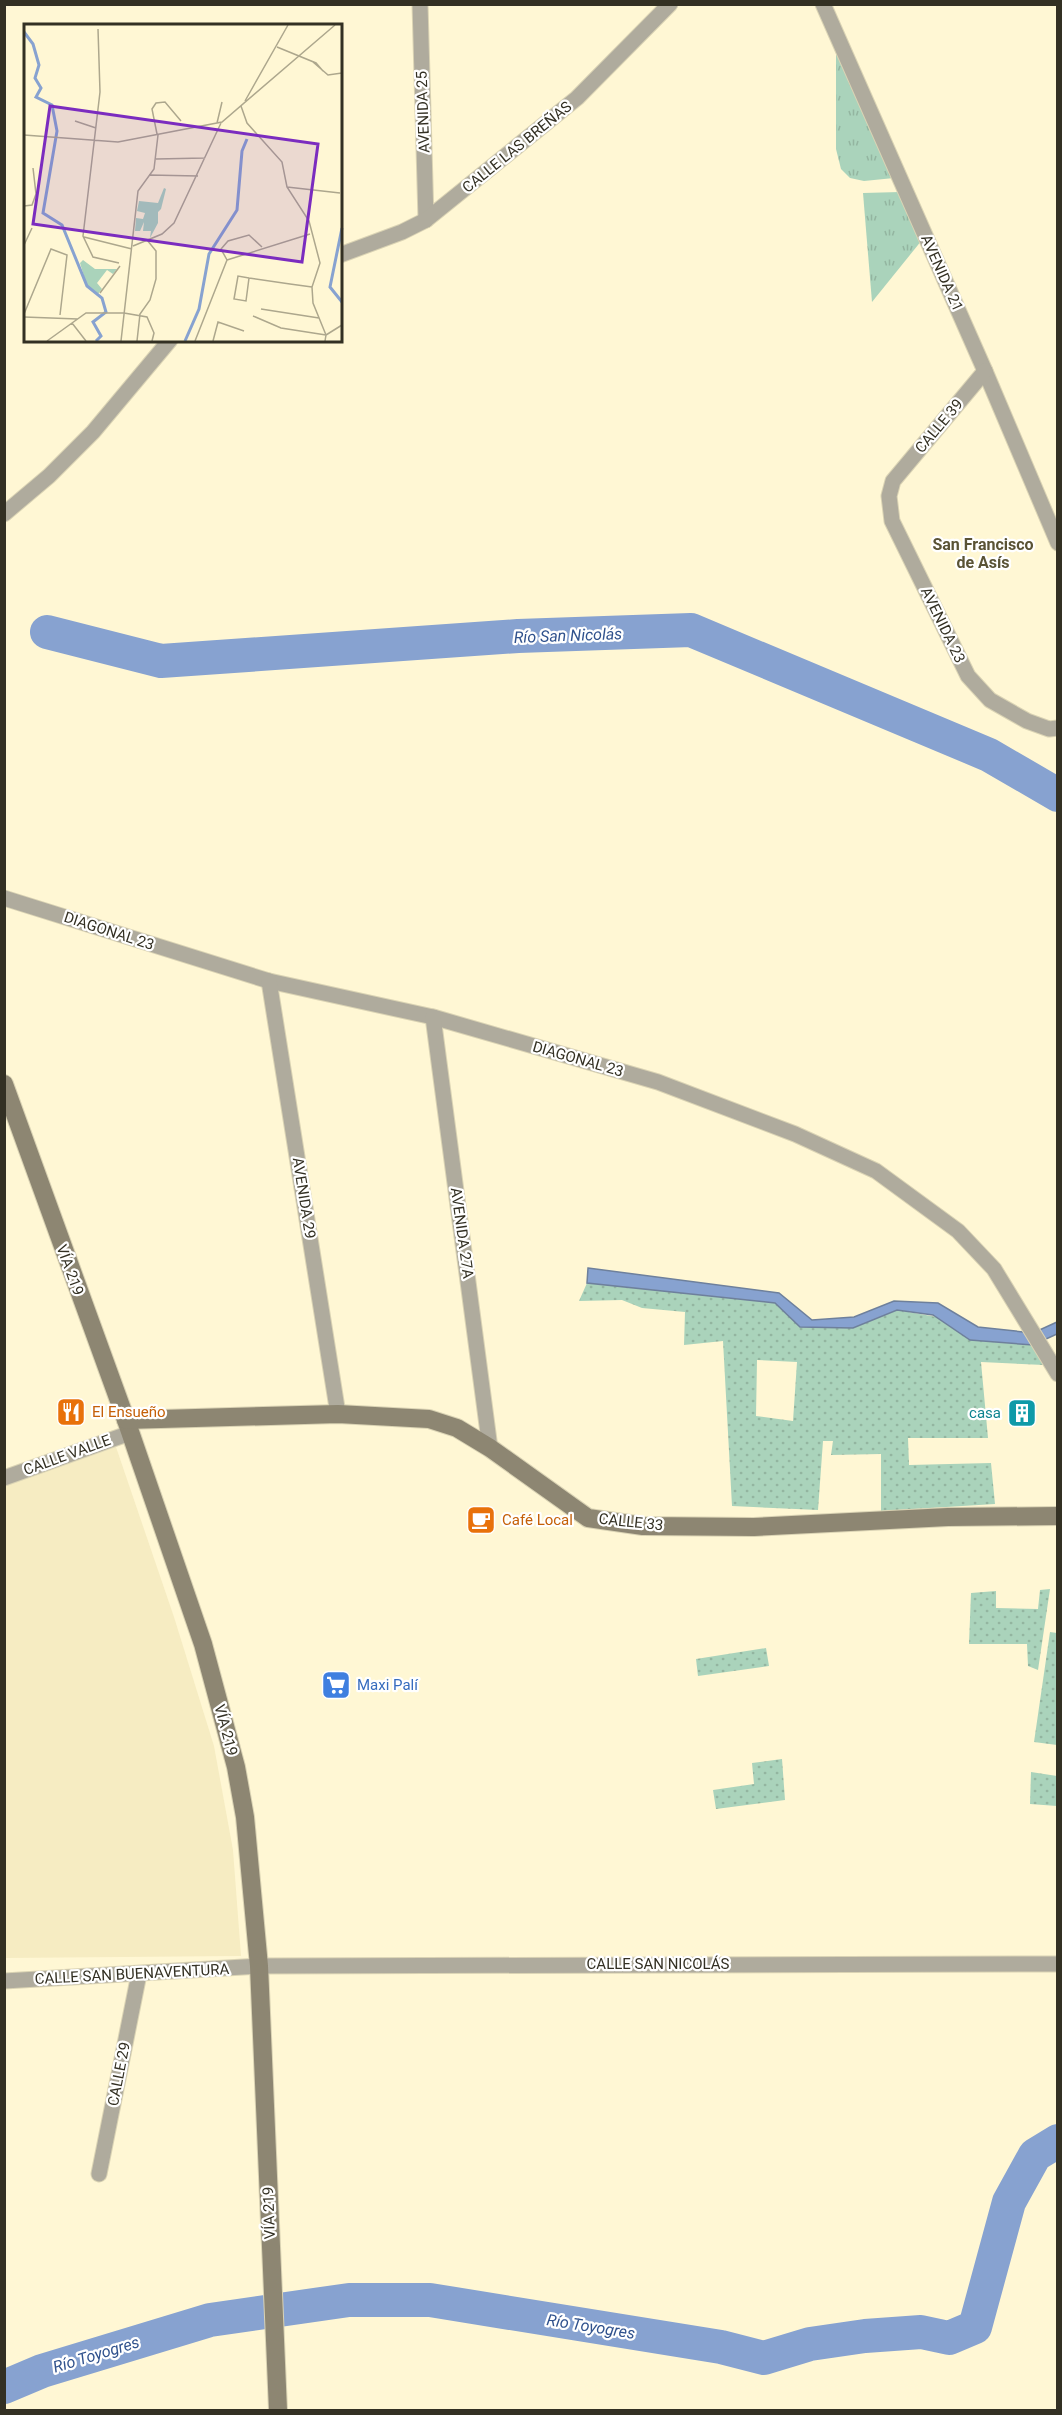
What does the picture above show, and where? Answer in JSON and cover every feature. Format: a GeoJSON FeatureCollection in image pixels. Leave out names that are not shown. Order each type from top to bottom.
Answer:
{"type":"FeatureCollection","features":[{"type":"Feature","properties":{"kind":"main road","name":"VÍA 219"},"geometry":{"type":"LineString","coordinates":[[4,1084],[128,1426],[203,1644],[236,1767],[245,1817],[259,1966],[278,2410]]}},
{"type":"Feature","properties":{"kind":"main road","name":"CALLE 33"},"geometry":{"type":"LineString","coordinates":[[128,1426],[338,1414],[429,1419],[458,1428],[588,1518],[643,1526],[754,1527],[948,1517],[1058,1516]]}},
{"type":"Feature","properties":{"kind":"street","name":"AVENIDA 25"},"geometry":{"type":"LineString","coordinates":[[420,4],[426,220]]}},
{"type":"Feature","properties":{"kind":"street","name":"CALLE LAS BREÑAS"},"geometry":{"type":"LineString","coordinates":[[342,254],[402,232],[426,220],[577,98],[669,4]]}},
{"type":"Feature","properties":{"kind":"street","name":"AVENIDA 21"},"geometry":{"type":"LineString","coordinates":[[823,4],[985,371],[1058,543]]}},
{"type":"Feature","properties":{"kind":"street"},"geometry":{"type":"LineString","coordinates":[[4,514],[49,476],[93,432],[168,342]]}},
{"type":"Feature","properties":{"kind":"street","name":"CALLE 39"},"geometry":{"type":"LineString","coordinates":[[893,481],[985,371]]}},
{"type":"Feature","properties":{"kind":"street","name":"AVENIDA 23"},"geometry":{"type":"LineString","coordinates":[[893,481],[889,496],[892,521],[968,676],[990,700],[1028,721],[1054,729]]}},
{"type":"Feature","properties":{"kind":"street","name":"DIAGONAL 23"},"geometry":{"type":"LineString","coordinates":[[4,898],[269,981],[433,1017],[658,1082],[795,1134],[876,1171],[958,1231],[994,1269],[1058,1374]]}},
{"type":"Feature","properties":{"kind":"street","name":"AVENIDA 29"},"geometry":{"type":"LineString","coordinates":[[269,981],[338,1414]]}},
{"type":"Feature","properties":{"kind":"street","name":"AVENIDA 27A"},"geometry":{"type":"LineString","coordinates":[[433,1017],[490,1448]]}},
{"type":"Feature","properties":{"kind":"street","name":"CALLE VALLE"},"geometry":{"type":"LineString","coordinates":[[4,1478],[128,1426]]}},
{"type":"Feature","properties":{"kind":"street","name":"CALLE SAN NICOLÁS"},"geometry":{"type":"LineString","coordinates":[[259,1966],[1058,1964]]}},
{"type":"Feature","properties":{"kind":"street","name":"CALLE SAN BUENAVENTURA"},"geometry":{"type":"LineString","coordinates":[[4,1981],[259,1966]]}},
{"type":"Feature","properties":{"kind":"street","name":"CALLE 29"},"geometry":{"type":"LineString","coordinates":[[99,2174],[139,1974]]}},
{"type":"Feature","properties":{"kind":"shaded area"},"geometry":{"type":"Polygon","coordinates":[[[116,1447],[174,1617],[214,1746],[233,1850],[241,1956],[5,1958],[5,1486],[116,1447]]]}},
{"type":"Feature","properties":{"kind":"green space"},"geometry":{"type":"Polygon","coordinates":[[[836,43],[894,178],[864,181],[850,178],[841,169],[836,149],[836,43]]]}},
{"type":"Feature","properties":{"kind":"green space"},"geometry":{"type":"Polygon","coordinates":[[[900,192],[922,240],[872,302],[863,193],[900,192]]]}},
{"type":"Feature","properties":{"kind":"green space"},"geometry":{"type":"Polygon","coordinates":[[[587,1283],[775,1303],[800,1327],[853,1328],[897,1310],[937,1317],[970,1340],[1033,1345],[1044,1365],[981,1362],[988,1438],[908,1438],[909,1465],[991,1463],[995,1504],[881,1511],[881,1454],[831,1455],[833,1441],[823,1441],[818,1510],[732,1506],[723,1341],[684,1345],[685,1312],[642,1308],[622,1300],[579,1301],[587,1283]],[[757,1360],[756,1416],[793,1421],[797,1362],[757,1360]]]}},
{"type":"Feature","properties":{"kind":"green space"},"geometry":{"type":"Polygon","coordinates":[[[1050,1589],[1038,1670],[1028,1666],[1027,1644],[969,1644],[971,1593],[996,1591],[996,1608],[1038,1609],[1040,1590],[1050,1589]]]}},
{"type":"Feature","properties":{"kind":"green space"},"geometry":{"type":"Polygon","coordinates":[[[1050,1632],[1057,1633],[1057,1745],[1034,1742],[1050,1632]]]}},
{"type":"Feature","properties":{"kind":"green space"},"geometry":{"type":"Polygon","coordinates":[[[766,1648],[769,1666],[698,1676],[696,1659],[766,1648]]]}},
{"type":"Feature","properties":{"kind":"green space"},"geometry":{"type":"Polygon","coordinates":[[[782,1759],[785,1800],[716,1809],[713,1790],[754,1784],[752,1763],[782,1759]]]}},
{"type":"Feature","properties":{"kind":"green space"},"geometry":{"type":"Polygon","coordinates":[[[1031,1772],[1057,1776],[1057,1806],[1030,1804],[1031,1772]]]}},
{"type":"Feature","properties":{"kind":"water"},"geometry":{"type":"Polygon","coordinates":[[[588,1268],[779,1293],[812,1320],[854,1317],[894,1301],[938,1303],[978,1327],[1033,1333],[1057,1322],[1057,1334],[1033,1345],[970,1340],[933,1315],[897,1310],[853,1328],[800,1327],[775,1303],[587,1283],[588,1268]]]}},
{"type":"Feature","properties":{"kind":"waterway","name":"Río San Nicolás"},"geometry":{"type":"LineString","coordinates":[[47,632],[161,661],[518,636],[691,630],[989,755],[1058,795]]}},
{"type":"Feature","properties":{"kind":"waterway","name":"Río Toyogres"},"geometry":{"type":"LineString","coordinates":[[4,2387],[42,2371],[210,2320],[349,2300],[430,2300],[721,2347],[764,2358],[810,2344],[865,2336],[921,2332],[949,2338],[975,2327],[1009,2202],[1035,2155],[1058,2141]]}},
{"type":"Feature","properties":{"kind":"place","name":"El Ensueño"},"geometry":{"type":"Point","coordinates":[71,1412]}},
{"type":"Feature","properties":{"kind":"place","name":"casa"},"geometry":{"type":"Point","coordinates":[1022,1413]}},
{"type":"Feature","properties":{"kind":"place","name":"Café Local"},"geometry":{"type":"Point","coordinates":[481,1520]}},
{"type":"Feature","properties":{"kind":"place","name":"Maxi Palí"},"geometry":{"type":"Point","coordinates":[336,1685]}},
{"type":"Feature","properties":{"kind":"district","name":"San Francisco de Asís"},"geometry":{"type":"Point","coordinates":[983,553]}}]}
